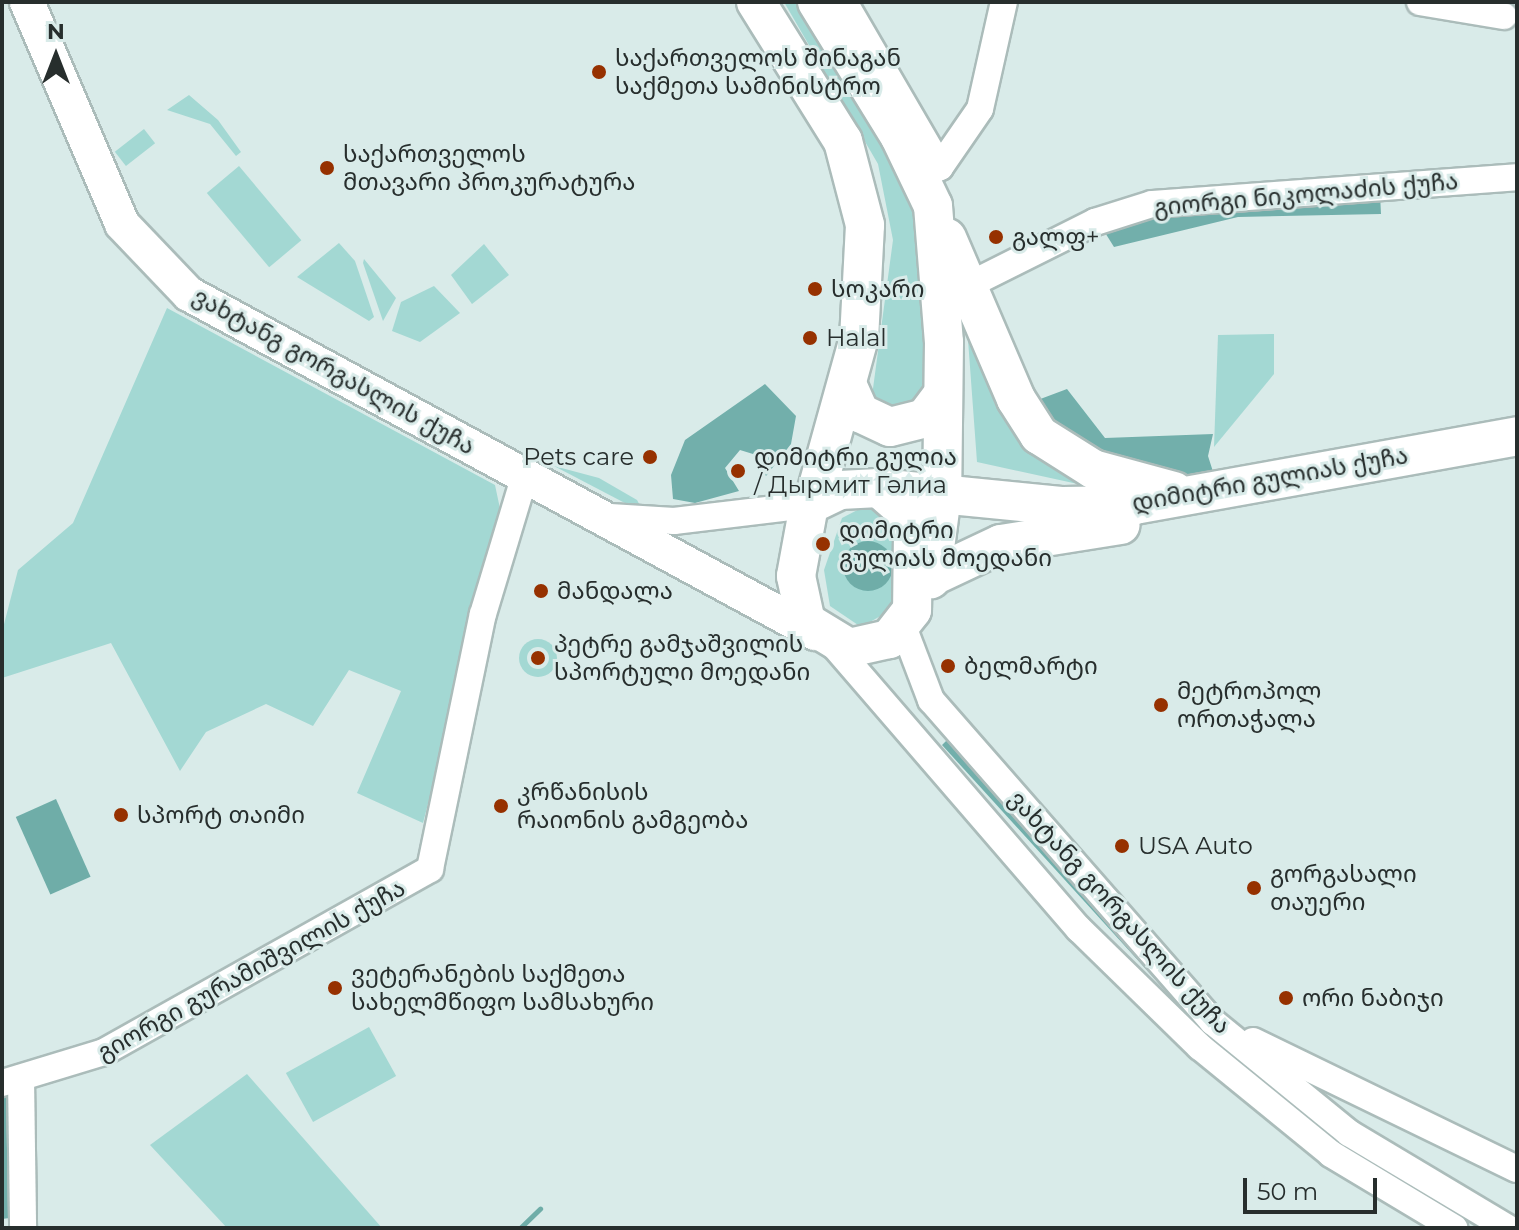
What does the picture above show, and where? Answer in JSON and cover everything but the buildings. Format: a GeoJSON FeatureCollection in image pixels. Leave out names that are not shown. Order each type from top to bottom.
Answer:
{"type":"FeatureCollection","features":[{"type":"Feature","properties":{"kind":"highway"},"geometry":{"type":"LineString","coordinates":[[756,2],[855,170],[866,274],[847,384],[812,503],[796,576],[802,611],[824,638],[877,645],[908,619],[933,576],[942,495],[943,394],[931,183]]}},
{"type":"Feature","properties":{"kind":"highway"},"geometry":{"type":"LineString","coordinates":[[817,2],[931,183],[1016,399],[1039,435],[1093,469],[1202,495]]}},
{"type":"Feature","properties":{"kind":"highway"},"geometry":{"type":"LineString","coordinates":[[847,384],[860,413],[890,427],[925,418],[943,394]]}},
{"type":"Feature","properties":{"kind":"highway","name":"დიმიტრი გულიას ქუჩა"},"geometry":{"type":"LineString","coordinates":[[879,488],[1099,506],[1202,495],[1517,436]]}},
{"type":"Feature","properties":{"kind":"highway","name":"დიმიტრი გულიას ქუჩა"},"geometry":{"type":"LineString","coordinates":[[933,576],[1001,544],[1517,457]]}},
{"type":"Feature","properties":{"kind":"highway"},"geometry":{"type":"LineString","coordinates":[[812,503],[879,488],[902,508],[913,533],[908,619]]}},
{"type":"Feature","properties":{"kind":"main road","name":"ვახტანგ გორგასლის ქუჩა"},"geometry":{"type":"LineString","coordinates":[[27,2],[122,224],[189,294],[608,517],[824,638]]}},
{"type":"Feature","properties":{"kind":"street"},"geometry":{"type":"LineString","coordinates":[[844,2],[931,183]]}},
{"type":"Feature","properties":{"kind":"street"},"geometry":{"type":"LineString","coordinates":[[931,183],[980,109],[1004,2]]}},
{"type":"Feature","properties":{"kind":"street"},"geometry":{"type":"LineString","coordinates":[[1420,2],[1504,16]]}},
{"type":"Feature","properties":{"kind":"street","name":"გიორგი ნიკოლაძის ქუჩა"},"geometry":{"type":"LineString","coordinates":[[969,285],[1095,222],[1152,204],[1517,177]]}},
{"type":"Feature","properties":{"kind":"street","name":"გიორგი გურამიშვილის ქუჩა"},"geometry":{"type":"LineString","coordinates":[[12,1080],[104,1052],[430,869],[483,614],[525,475]]}},
{"type":"Feature","properties":{"kind":"street","name":"ვახტანგ გორგასლის ქუჩა"},"geometry":{"type":"LineString","coordinates":[[608,517],[674,521],[812,503]]}},
{"type":"Feature","properties":{"kind":"street","name":"ვახტანგ გორგასლის ქუჩა"},"geometry":{"type":"LineString","coordinates":[[908,619],[931,700],[1213,1022],[1349,1133],[1508,1228]]}},
{"type":"Feature","properties":{"kind":"street","name":"ვახტანგ გორგასლის ქუჩა"},"geometry":{"type":"LineString","coordinates":[[824,638],[1079,929],[1200,1047],[1331,1154],[1454,1228]]}},
{"type":"Feature","properties":{"kind":"street"},"geometry":{"type":"LineString","coordinates":[[1213,1022],[1517,1169]]}},
{"type":"Feature","properties":{"kind":"street"},"geometry":{"type":"LineString","coordinates":[[12,1080],[23,1228]]}},
{"type":"Feature","properties":{"kind":"shaded area"},"geometry":{"type":"Polygon","coordinates":[[[784,2],[800,2],[924,214],[932,399],[886,416],[872,396],[893,240],[878,164],[784,2]]]}},
{"type":"Feature","properties":{"kind":"shaded area"},"geometry":{"type":"Polygon","coordinates":[[[189,95],[218,120],[241,152],[236,156],[210,124],[167,110],[189,95]]]}},
{"type":"Feature","properties":{"kind":"shaded area"},"geometry":{"type":"Polygon","coordinates":[[[144,129],[155,143],[126,166],[115,152],[144,129]]]}},
{"type":"Feature","properties":{"kind":"shaded area"},"geometry":{"type":"Polygon","coordinates":[[[239,166],[301,240],[269,267],[207,193],[239,166]]]}},
{"type":"Feature","properties":{"kind":"shaded area"},"geometry":{"type":"Polygon","coordinates":[[[1380,194],[1381,214],[1238,217],[1114,247],[1099,223],[1152,208],[1380,194]]]}},
{"type":"Feature","properties":{"kind":"shaded area"},"geometry":{"type":"Polygon","coordinates":[[[339,243],[355,261],[374,317],[369,321],[297,277],[339,243]]]}},
{"type":"Feature","properties":{"kind":"shaded area"},"geometry":{"type":"Polygon","coordinates":[[[484,244],[509,275],[472,304],[451,275],[484,244]]]}},
{"type":"Feature","properties":{"kind":"shaded area"},"geometry":{"type":"Polygon","coordinates":[[[364,259],[396,298],[383,321],[363,263],[364,259]]]}},
{"type":"Feature","properties":{"kind":"shaded area"},"geometry":{"type":"Polygon","coordinates":[[[434,286],[460,313],[420,342],[392,331],[401,302],[434,286]]]}},
{"type":"Feature","properties":{"kind":"shaded area"},"geometry":{"type":"Polygon","coordinates":[[[965,299],[993,376],[1110,491],[977,462],[965,299]]]}},
{"type":"Feature","properties":{"kind":"shaded area"},"geometry":{"type":"Polygon","coordinates":[[[167,308],[495,485],[502,518],[423,823],[357,793],[401,691],[349,670],[313,726],[266,704],[206,732],[180,771],[111,643],[2,678],[2,632],[18,570],[73,523],[167,308]]]}},
{"type":"Feature","properties":{"kind":"shaded area"},"geometry":{"type":"Polygon","coordinates":[[[1274,334],[1274,374],[1214,447],[1218,335],[1274,334]]]}},
{"type":"Feature","properties":{"kind":"shaded area"},"geometry":{"type":"Polygon","coordinates":[[[765,384],[796,416],[791,444],[766,476],[753,454],[740,450],[725,468],[739,491],[695,503],[673,499],[671,475],[685,440],[765,384]]]}},
{"type":"Feature","properties":{"kind":"shaded area"},"geometry":{"type":"Polygon","coordinates":[[[1067,389],[1105,438],[1213,434],[1208,456],[1216,481],[1160,479],[1064,436],[1035,401],[1067,389]]]}},
{"type":"Feature","properties":{"kind":"shaded area"},"geometry":{"type":"Polygon","coordinates":[[[554,466],[599,478],[637,500],[644,513],[554,466]]]}},
{"type":"Feature","properties":{"kind":"shaded area"},"geometry":{"type":"Polygon","coordinates":[[[869,504],[902,517],[893,609],[861,627],[830,606],[824,570],[842,518],[869,504]]]}},
{"type":"Feature","properties":{"kind":"shaded area"},"geometry":{"type":"Polygon","coordinates":[[[868,541],[886,548],[893,566],[886,584],[868,591],[850,584],[843,566],[850,548],[868,541]]]}},
{"type":"Feature","properties":{"kind":"shaded area","name":"პეტრე გამჯაშვილის სპორტული მოედანი"},"geometry":{"type":"Polygon","coordinates":[[[538,639],[552,644],[557,658],[552,672],[538,677],[524,672],[519,658],[524,644],[538,639]]]}},
{"type":"Feature","properties":{"kind":"shaded area"},"geometry":{"type":"Polygon","coordinates":[[[948,739],[1124,938],[1484,1228],[1357,1159],[1215,1045],[942,745],[948,739]]]}},
{"type":"Feature","properties":{"kind":"shaded area"},"geometry":{"type":"Polygon","coordinates":[[[56,799],[91,877],[50,895],[16,817],[56,799]]]}},
{"type":"Feature","properties":{"kind":"shaded area"},"geometry":{"type":"Polygon","coordinates":[[[369,1027],[396,1076],[313,1122],[286,1073],[369,1027]]]}},
{"type":"Feature","properties":{"kind":"shaded area"},"geometry":{"type":"Polygon","coordinates":[[[247,1074],[382,1228],[227,1228],[150,1145],[247,1074]]]}},
{"type":"Feature","properties":{"kind":"shaded area"},"geometry":{"type":"Polygon","coordinates":[[[14,1089],[17,1217],[2,1219],[2,1092],[14,1089]]]}},
{"type":"Feature","properties":{"kind":"waterway"},"geometry":{"type":"LineString","coordinates":[[520,1228],[540,1209]]}},
{"type":"Feature","properties":{"kind":"place","name":"საქართველოს შინაგან საქმეთა სამინისტრო"},"geometry":{"type":"Point","coordinates":[599,72]}},
{"type":"Feature","properties":{"kind":"place","name":"საქართველოს მთავარი პროკურატურა"},"geometry":{"type":"Point","coordinates":[327,168]}},
{"type":"Feature","properties":{"kind":"place","name":"გალფ+"},"geometry":{"type":"Point","coordinates":[996,237]}},
{"type":"Feature","properties":{"kind":"place","name":"სოკარი"},"geometry":{"type":"Point","coordinates":[815,289]}},
{"type":"Feature","properties":{"kind":"place","name":"Halal"},"geometry":{"type":"Point","coordinates":[810,338]}},
{"type":"Feature","properties":{"kind":"place","name":"Pets care"},"geometry":{"type":"Point","coordinates":[650,457]}},
{"type":"Feature","properties":{"kind":"place","name":"დიმიტრი გულია / Дырмит Гәлиа"},"geometry":{"type":"Point","coordinates":[738,471]}},
{"type":"Feature","properties":{"kind":"place","name":"დიმიტრი გულიას მოედანი"},"geometry":{"type":"Point","coordinates":[823,544]}},
{"type":"Feature","properties":{"kind":"place","name":"მანდალა"},"geometry":{"type":"Point","coordinates":[541,591]}},
{"type":"Feature","properties":{"kind":"place","name":"პეტრე გამჯაშვილის სპორტული მოედანი"},"geometry":{"type":"Point","coordinates":[538,658]}},
{"type":"Feature","properties":{"kind":"place","name":"ბელმარტი"},"geometry":{"type":"Point","coordinates":[948,666]}},
{"type":"Feature","properties":{"kind":"place","name":"მეტროპოლ ორთაჭალა"},"geometry":{"type":"Point","coordinates":[1161,705]}},
{"type":"Feature","properties":{"kind":"place","name":"კრწანისის რაიონის გამგეობა"},"geometry":{"type":"Point","coordinates":[501,806]}},
{"type":"Feature","properties":{"kind":"place","name":"სპორტ თაიმი"},"geometry":{"type":"Point","coordinates":[121,815]}},
{"type":"Feature","properties":{"kind":"place","name":"USA Auto"},"geometry":{"type":"Point","coordinates":[1122,846]}},
{"type":"Feature","properties":{"kind":"place","name":"გორგასალი თაუერი"},"geometry":{"type":"Point","coordinates":[1254,888]}},
{"type":"Feature","properties":{"kind":"place","name":"ვეტერანების საქმეთა სახელმწიფო სამსახური"},"geometry":{"type":"Point","coordinates":[335,988]}},
{"type":"Feature","properties":{"kind":"place","name":"ორი ნაბიჯი"},"geometry":{"type":"Point","coordinates":[1286,998]}}]}
